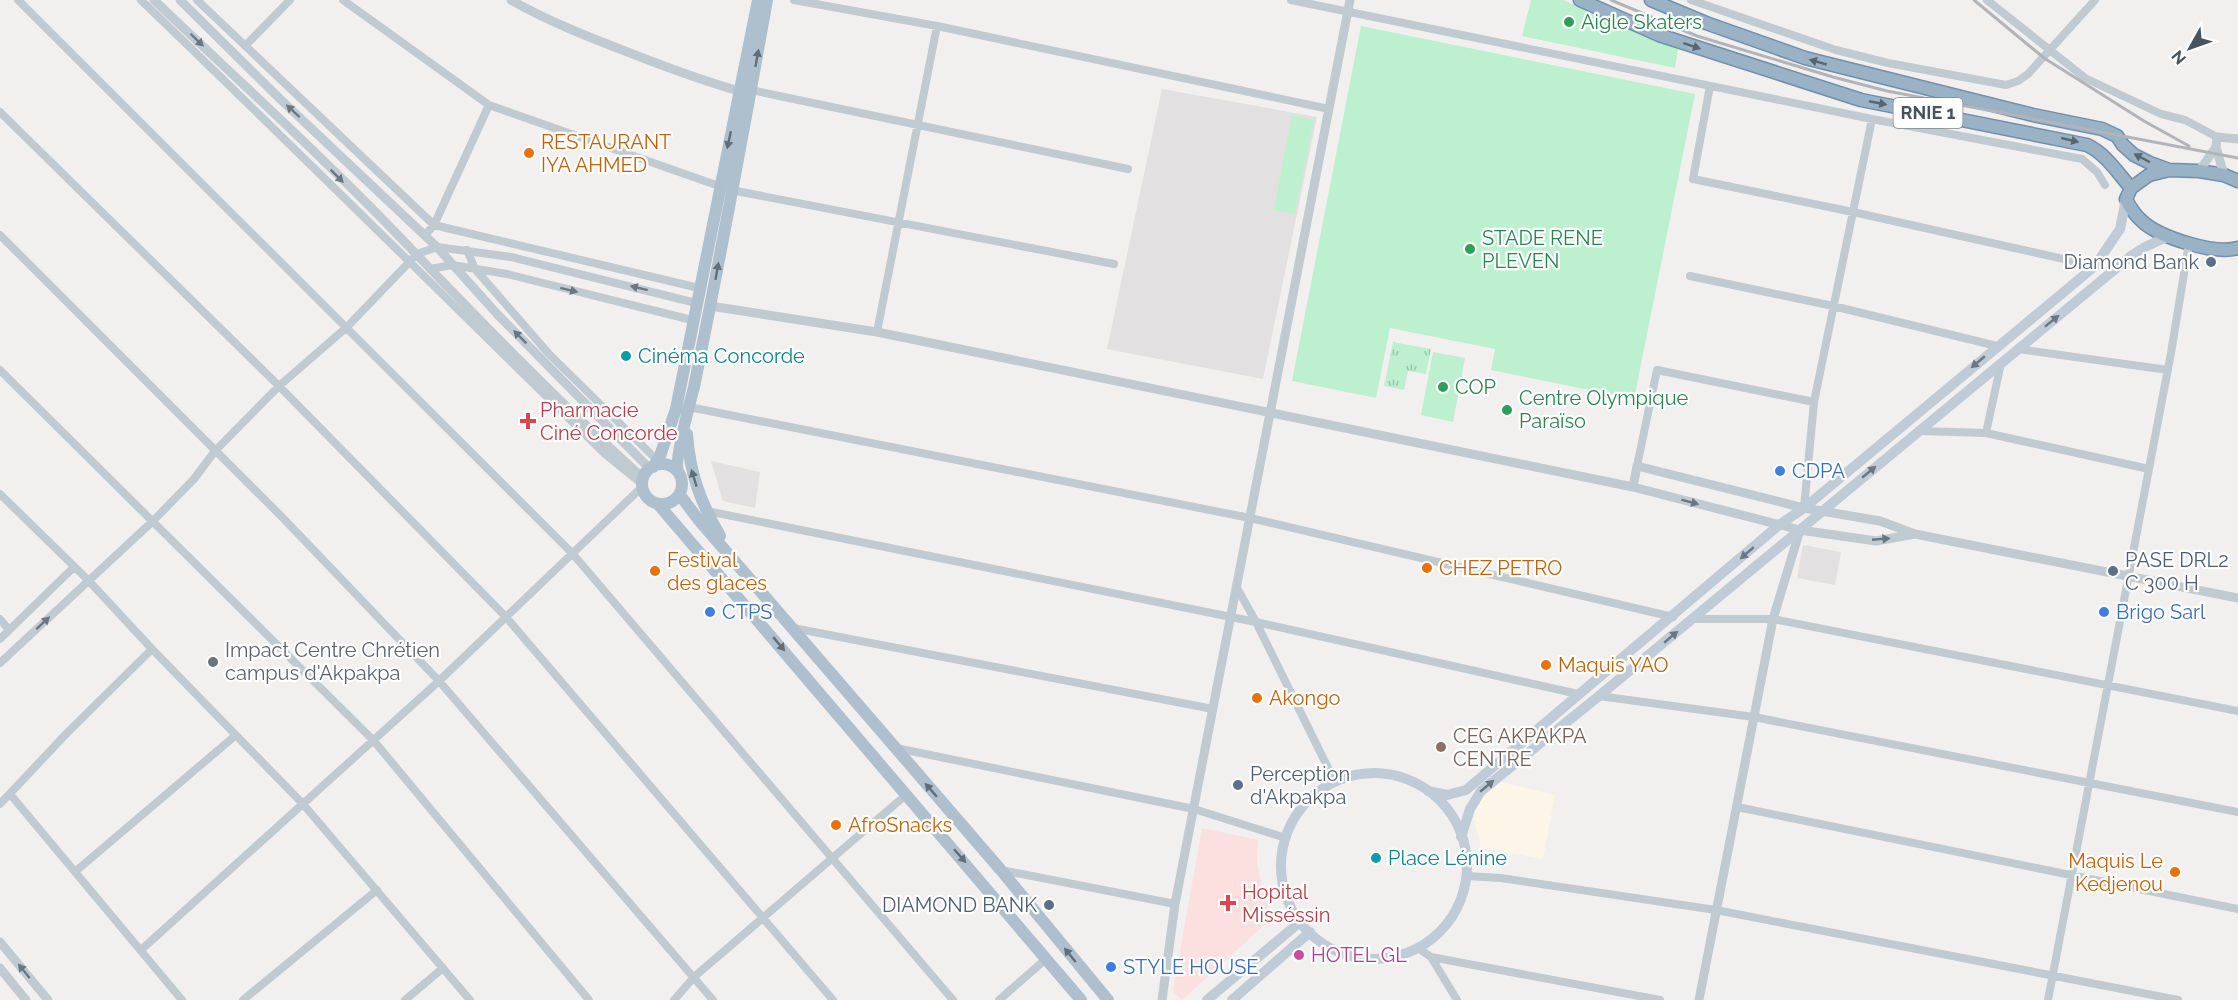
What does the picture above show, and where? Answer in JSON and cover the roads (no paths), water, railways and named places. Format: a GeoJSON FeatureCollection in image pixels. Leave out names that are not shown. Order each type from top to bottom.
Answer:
{"type":"FeatureCollection","features":[{"type":"Feature","properties":{"kind":"highway","name":"RNIE 1"},"geometry":{"type":"LineString","coordinates":[[1580,0],[1659,35],[1861,100],[2087,145],[2098,150],[2108,159],[2129,193],[2142,221],[2169,236],[2189,243],[2219,249],[2237,249]]}},
{"type":"Feature","properties":{"kind":"highway","name":"RNIE 1"},"geometry":{"type":"LineString","coordinates":[[1651,0],[1750,39],[1847,70],[2033,115],[2102,129],[2117,136],[2134,155],[2169,170]]}},
{"type":"Feature","properties":{"kind":"highway","name":"RNIE 1"},"geometry":{"type":"LineString","coordinates":[[2129,193],[2149,175],[2169,170],[2199,171],[2224,175],[2238,181]]}},
{"type":"Feature","properties":{"kind":"main road"},"geometry":{"type":"LineString","coordinates":[[745,90],[758,0]]}},
{"type":"Feature","properties":{"kind":"main road"},"geometry":{"type":"LineString","coordinates":[[767,0],[745,90],[725,188],[699,288],[673,419],[648,474],[648,498],[658,504],[1081,1000]]}},
{"type":"Feature","properties":{"kind":"main road"},"geometry":{"type":"LineString","coordinates":[[658,504],[670,503],[680,495],[682,483],[677,457],[710,306],[725,188]]}},
{"type":"Feature","properties":{"kind":"main road"},"geometry":{"type":"LineString","coordinates":[[1428,791],[1447,795],[1466,790],[1779,525],[1804,508],[2095,266],[2120,229],[2129,193]]}},
{"type":"Feature","properties":{"kind":"main road"},"geometry":{"type":"LineString","coordinates":[[1461,837],[1470,809],[1480,791],[1599,696],[2131,256],[2169,236]]}},
{"type":"Feature","properties":{"kind":"main road"},"geometry":{"type":"LineString","coordinates":[[686,424],[691,471],[707,511],[726,548],[740,567]]}},
{"type":"Feature","properties":{"kind":"main road"},"geometry":{"type":"LineString","coordinates":[[648,474],[665,464],[678,471]]}},
{"type":"Feature","properties":{"kind":"main road"},"geometry":{"type":"LineString","coordinates":[[680,495],[1000,869],[1107,1000]]}},
{"type":"Feature","properties":{"kind":"main road"},"geometry":{"type":"LineString","coordinates":[[1362,774],[1381,774],[1408,780],[1428,791],[1445,807],[1461,837],[1466,854],[1466,876],[1461,898],[1451,918],[1436,935],[1418,948],[1391,957],[1362,958],[1335,950],[1310,933],[1300,922],[1288,900],[1283,882],[1282,856],[1286,838],[1296,815],[1304,805],[1335,782],[1362,774]]}},
{"type":"Feature","properties":{"kind":"main road"},"geometry":{"type":"LineString","coordinates":[[1207,1000],[1300,922]]}},
{"type":"Feature","properties":{"kind":"main road"},"geometry":{"type":"LineString","coordinates":[[1232,1000],[1310,933]]}},
{"type":"Feature","properties":{"kind":"street"},"geometry":{"type":"LineString","coordinates":[[18,0],[572,553],[953,1000]]}},
{"type":"Feature","properties":{"kind":"street"},"geometry":{"type":"LineString","coordinates":[[141,0],[606,455],[648,474]]}},
{"type":"Feature","properties":{"kind":"street"},"geometry":{"type":"LineString","coordinates":[[154,0],[283,122],[417,254],[526,368],[648,474]]}},
{"type":"Feature","properties":{"kind":"street"},"geometry":{"type":"LineString","coordinates":[[180,0],[279,98],[437,247],[648,474]]}},
{"type":"Feature","properties":{"kind":"street"},"geometry":{"type":"LineString","coordinates":[[196,0],[434,225],[699,288]]}},
{"type":"Feature","properties":{"kind":"street"},"geometry":{"type":"LineString","coordinates":[[245,46],[290,0]]}},
{"type":"Feature","properties":{"kind":"street"},"geometry":{"type":"LineString","coordinates":[[343,0],[489,105],[725,188],[1114,264]]}},
{"type":"Feature","properties":{"kind":"street"},"geometry":{"type":"LineString","coordinates":[[511,0],[569,30],[681,73],[745,90],[1128,169]]}},
{"type":"Feature","properties":{"kind":"street"},"geometry":{"type":"LineString","coordinates":[[794,0],[937,26],[1329,109]]}},
{"type":"Feature","properties":{"kind":"street"},"geometry":{"type":"LineString","coordinates":[[1291,0],[1872,119],[2082,159],[2097,172],[2105,185]]}},
{"type":"Feature","properties":{"kind":"street"},"geometry":{"type":"LineString","coordinates":[[1162,1000],[1175,904],[1350,0]]}},
{"type":"Feature","properties":{"kind":"street"},"geometry":{"type":"LineString","coordinates":[[1691,0],[1836,50],[1888,63],[2006,84],[2018,81],[2028,74],[2095,0]]}},
{"type":"Feature","properties":{"kind":"street"},"geometry":{"type":"LineString","coordinates":[[1987,0],[2085,78],[2161,114],[2185,120],[2217,142],[2238,139]]}},
{"type":"Feature","properties":{"kind":"street"},"geometry":{"type":"LineString","coordinates":[[877,332],[937,26]]}},
{"type":"Feature","properties":{"kind":"street"},"geometry":{"type":"LineString","coordinates":[[1710,86],[1693,180],[1853,212],[2095,266]]}},
{"type":"Feature","properties":{"kind":"street"},"geometry":{"type":"LineString","coordinates":[[424,235],[434,225],[489,105]]}},
{"type":"Feature","properties":{"kind":"street"},"geometry":{"type":"LineString","coordinates":[[0,112],[279,386],[506,617],[833,1000]]}},
{"type":"Feature","properties":{"kind":"street"},"geometry":{"type":"LineString","coordinates":[[1804,508],[1814,402],[1872,119]]}},
{"type":"Feature","properties":{"kind":"street"},"geometry":{"type":"LineString","coordinates":[[2199,171],[2217,142]]}},
{"type":"Feature","properties":{"kind":"street"},"geometry":{"type":"LineString","coordinates":[[2217,142],[2224,175]]}},
{"type":"Feature","properties":{"kind":"street"},"geometry":{"type":"LineString","coordinates":[[0,234],[282,517],[440,681],[713,1000]]}},
{"type":"Feature","properties":{"kind":"street"},"geometry":{"type":"LineString","coordinates":[[2048,1000],[2168,370],[2189,243]]}},
{"type":"Feature","properties":{"kind":"street"},"geometry":{"type":"LineString","coordinates":[[0,663],[153,521],[279,386],[347,327],[417,254],[437,247],[511,256],[696,303]]}},
{"type":"Feature","properties":{"kind":"street"},"geometry":{"type":"LineString","coordinates":[[466,250],[475,269],[648,474]]}},
{"type":"Feature","properties":{"kind":"street"},"geometry":{"type":"LineString","coordinates":[[430,269],[452,265],[507,274],[692,320]]}},
{"type":"Feature","properties":{"kind":"street"},"geometry":{"type":"LineString","coordinates":[[1690,276],[1833,306],[1997,346]]}},
{"type":"Feature","properties":{"kind":"street"},"geometry":{"type":"LineString","coordinates":[[710,306],[877,332],[1633,487],[1800,530],[1876,541],[1915,534]]}},
{"type":"Feature","properties":{"kind":"street"},"geometry":{"type":"LineString","coordinates":[[2018,349],[2168,370]]}},
{"type":"Feature","properties":{"kind":"street"},"geometry":{"type":"LineString","coordinates":[[1986,433],[2002,362]]}},
{"type":"Feature","properties":{"kind":"street"},"geometry":{"type":"LineString","coordinates":[[0,370],[374,741],[589,1000]]}},
{"type":"Feature","properties":{"kind":"street"},"geometry":{"type":"LineString","coordinates":[[1633,487],[1657,370],[1814,402]]}},
{"type":"Feature","properties":{"kind":"street"},"geometry":{"type":"LineString","coordinates":[[689,407],[1250,518],[1673,617]]}},
{"type":"Feature","properties":{"kind":"street"},"geometry":{"type":"LineString","coordinates":[[1919,430],[1986,433],[2149,469]]}},
{"type":"Feature","properties":{"kind":"street"},"geometry":{"type":"LineString","coordinates":[[1638,466],[1804,508],[1880,521],[1915,534],[2238,598]]}},
{"type":"Feature","properties":{"kind":"street"},"geometry":{"type":"LineString","coordinates":[[141,950],[440,681],[572,553],[648,474]]}},
{"type":"Feature","properties":{"kind":"street"},"geometry":{"type":"LineString","coordinates":[[0,494],[88,580],[303,804],[471,1000]]}},
{"type":"Feature","properties":{"kind":"street"},"geometry":{"type":"LineString","coordinates":[[707,511],[1231,616],[1578,694]]}},
{"type":"Feature","properties":{"kind":"street"},"geometry":{"type":"LineString","coordinates":[[1699,1000],[1773,620],[1800,530]]}},
{"type":"Feature","properties":{"kind":"street"},"geometry":{"type":"LineString","coordinates":[[0,639],[73,567]]}},
{"type":"Feature","properties":{"kind":"street"},"geometry":{"type":"LineString","coordinates":[[1237,588],[1335,782]]}},
{"type":"Feature","properties":{"kind":"street"},"geometry":{"type":"LineString","coordinates":[[0,619],[9,630]]}},
{"type":"Feature","properties":{"kind":"street"},"geometry":{"type":"LineString","coordinates":[[1692,619],[1773,620],[2238,711]]}},
{"type":"Feature","properties":{"kind":"street"},"geometry":{"type":"LineString","coordinates":[[791,627],[1213,709]]}},
{"type":"Feature","properties":{"kind":"street"},"geometry":{"type":"LineString","coordinates":[[0,804],[67,733],[152,649]]}},
{"type":"Feature","properties":{"kind":"street"},"geometry":{"type":"LineString","coordinates":[[1599,696],[1754,717],[2238,812]]}},
{"type":"Feature","properties":{"kind":"street"},"geometry":{"type":"LineString","coordinates":[[76,871],[236,735]]}},
{"type":"Feature","properties":{"kind":"street"},"geometry":{"type":"LineString","coordinates":[[895,748],[1194,809],[1286,838]]}},
{"type":"Feature","properties":{"kind":"street"},"geometry":{"type":"LineString","coordinates":[[10,794],[183,1000]]}},
{"type":"Feature","properties":{"kind":"street"},"geometry":{"type":"LineString","coordinates":[[675,1000],[694,977],[907,794]]}},
{"type":"Feature","properties":{"kind":"street"},"geometry":{"type":"LineString","coordinates":[[1737,807],[2238,909]]}},
{"type":"Feature","properties":{"kind":"street"},"geometry":{"type":"LineString","coordinates":[[1000,869],[1175,904]]}},
{"type":"Feature","properties":{"kind":"street"},"geometry":{"type":"LineString","coordinates":[[1466,876],[1501,878],[1716,910],[2178,1000]]}},
{"type":"Feature","properties":{"kind":"street"},"geometry":{"type":"LineString","coordinates":[[243,1000],[377,890]]}},
{"type":"Feature","properties":{"kind":"street"},"geometry":{"type":"LineString","coordinates":[[0,942],[48,1000]]}},
{"type":"Feature","properties":{"kind":"street"},"geometry":{"type":"LineString","coordinates":[[1418,948],[1431,957],[1660,1000]]}},
{"type":"Feature","properties":{"kind":"street"},"geometry":{"type":"LineString","coordinates":[[1431,957],[1457,1000]]}},
{"type":"Feature","properties":{"kind":"street"},"geometry":{"type":"LineString","coordinates":[[999,1000],[1047,958]]}},
{"type":"Feature","properties":{"kind":"street"},"geometry":{"type":"LineString","coordinates":[[0,968],[26,1000]]}},
{"type":"Feature","properties":{"kind":"street"},"geometry":{"type":"LineString","coordinates":[[405,1000],[443,968]]}},
{"type":"Feature","properties":{"kind":"railway"},"geometry":{"type":"LineString","coordinates":[[1611,0],[1697,36],[1887,91],[2238,158]]}},
{"type":"Feature","properties":{"kind":"railway"},"geometry":{"type":"LineString","coordinates":[[1974,0],[2044,58],[2144,121],[2189,146]]}},
{"type":"Feature","properties":{"kind":"place","name":"Aigle Skaters"},"geometry":{"type":"Point","coordinates":[1569,22]}},
{"type":"Feature","properties":{"kind":"place","name":"RESTAURANT IYA AHMED"},"geometry":{"type":"Point","coordinates":[529,153]}},
{"type":"Feature","properties":{"kind":"place","name":"STADE RENE PLEVEN"},"geometry":{"type":"Point","coordinates":[1470,249]}},
{"type":"Feature","properties":{"kind":"place","name":"Diamond Bank"},"geometry":{"type":"Point","coordinates":[2211,262]}},
{"type":"Feature","properties":{"kind":"place","name":"Cinéma Concorde"},"geometry":{"type":"Point","coordinates":[626,356]}},
{"type":"Feature","properties":{"kind":"place","name":"COP"},"geometry":{"type":"Point","coordinates":[1443,387]}},
{"type":"Feature","properties":{"kind":"place","name":"Centre Olympique Paraïso"},"geometry":{"type":"Point","coordinates":[1507,410]}},
{"type":"Feature","properties":{"kind":"place","name":"Pharmacie Ciné Concorde"},"geometry":{"type":"Point","coordinates":[528,421]}},
{"type":"Feature","properties":{"kind":"place","name":"CDPA"},"geometry":{"type":"Point","coordinates":[1780,471]}},
{"type":"Feature","properties":{"kind":"place","name":"CHEZ PETRO"},"geometry":{"type":"Point","coordinates":[1427,568]}},
{"type":"Feature","properties":{"kind":"place","name":"Festival des glaces"},"geometry":{"type":"Point","coordinates":[655,571]}},
{"type":"Feature","properties":{"kind":"place","name":"PASE DRL2 C 300 H"},"geometry":{"type":"Point","coordinates":[2113,571]}},
{"type":"Feature","properties":{"kind":"place","name":"CTPS"},"geometry":{"type":"Point","coordinates":[710,612]}},
{"type":"Feature","properties":{"kind":"place","name":"Brigo Sarl"},"geometry":{"type":"Point","coordinates":[2104,612]}},
{"type":"Feature","properties":{"kind":"place","name":"Impact Centre Chrétien campus d'Akpakpa"},"geometry":{"type":"Point","coordinates":[213,662]}},
{"type":"Feature","properties":{"kind":"place","name":"Maquis YAO"},"geometry":{"type":"Point","coordinates":[1546,665]}},
{"type":"Feature","properties":{"kind":"place","name":"Akongo"},"geometry":{"type":"Point","coordinates":[1257,698]}},
{"type":"Feature","properties":{"kind":"place","name":"CEG AKPAKPA CENTRE"},"geometry":{"type":"Point","coordinates":[1441,747]}},
{"type":"Feature","properties":{"kind":"place","name":"Perception d'Akpakpa"},"geometry":{"type":"Point","coordinates":[1238,785]}},
{"type":"Feature","properties":{"kind":"place","name":"AfroSnacks"},"geometry":{"type":"Point","coordinates":[836,825]}},
{"type":"Feature","properties":{"kind":"place","name":"Place Lénine"},"geometry":{"type":"Point","coordinates":[1376,858]}},
{"type":"Feature","properties":{"kind":"place","name":"Maquis Le Kedjenou"},"geometry":{"type":"Point","coordinates":[2175,872]}},
{"type":"Feature","properties":{"kind":"place","name":"Hopital Misséssin"},"geometry":{"type":"Point","coordinates":[1228,903]}},
{"type":"Feature","properties":{"kind":"place","name":"DIAMOND BANK"},"geometry":{"type":"Point","coordinates":[1049,905]}},
{"type":"Feature","properties":{"kind":"place","name":"HOTEL GL"},"geometry":{"type":"Point","coordinates":[1299,955]}},
{"type":"Feature","properties":{"kind":"place","name":"STYLE HOUSE"},"geometry":{"type":"Point","coordinates":[1111,967]}}]}
